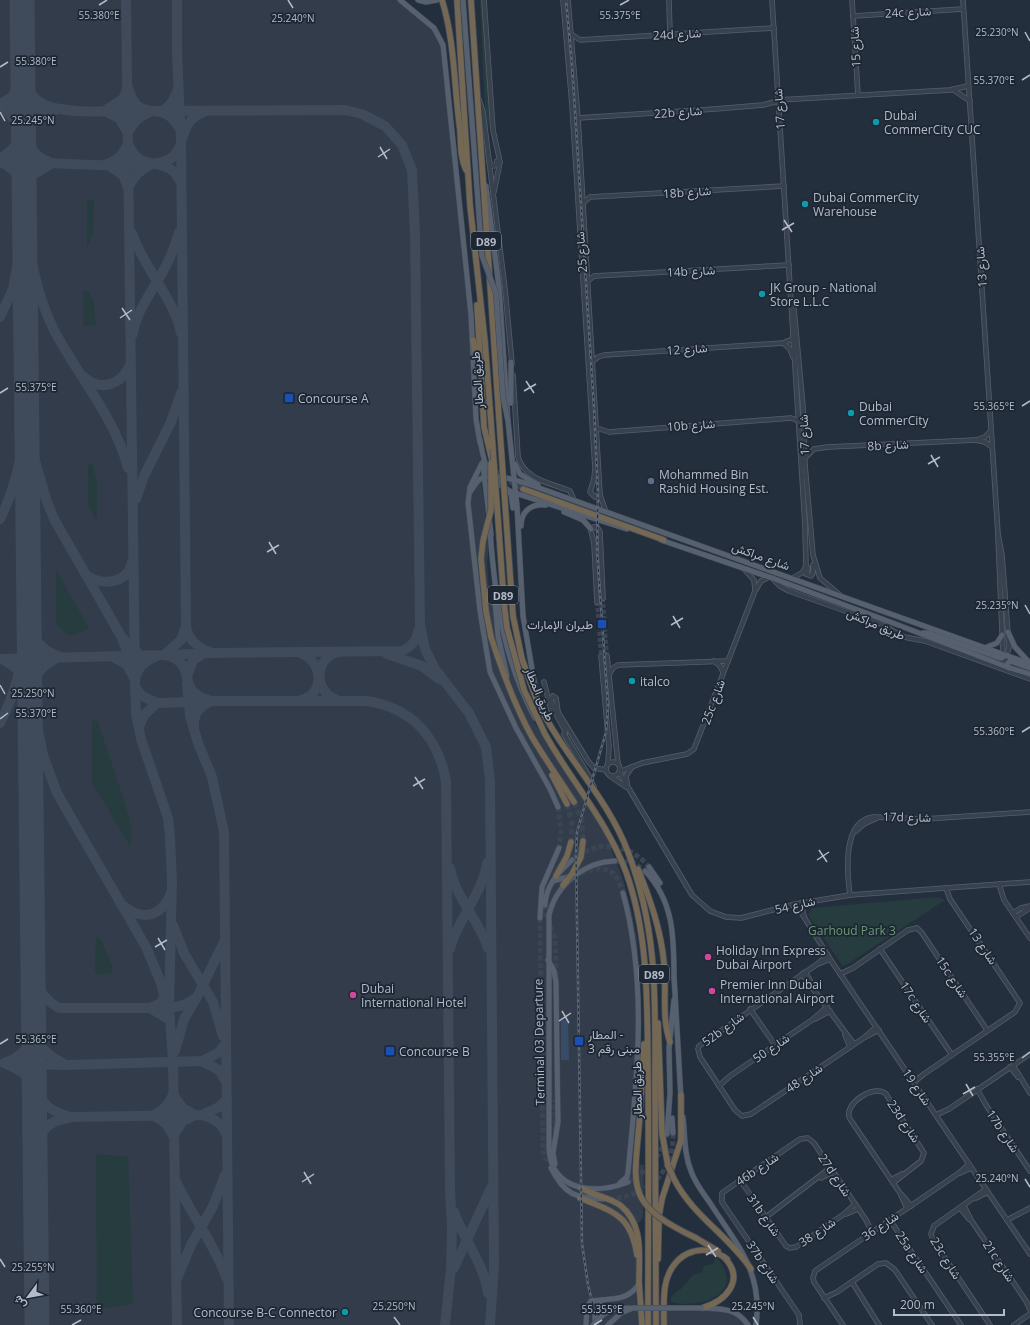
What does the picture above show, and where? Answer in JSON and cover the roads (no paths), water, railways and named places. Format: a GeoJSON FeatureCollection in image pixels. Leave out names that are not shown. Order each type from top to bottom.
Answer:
{"type":"FeatureCollection","features":[{"type":"Feature","properties":{"kind":"highway"},"geometry":{"type":"LineString","coordinates":[[442,0],[452,47],[462,160],[468,173]]}},
{"type":"Feature","properties":{"kind":"highway","name":"طريق المطار"},"geometry":{"type":"LineString","coordinates":[[457,0],[468,173],[477,277],[485,342],[507,628],[524,690],[545,734],[602,822],[626,872],[636,906],[643,942],[647,1024],[648,1325]]}},
{"type":"Feature","properties":{"kind":"highway","name":"طريق المطار"},"geometry":{"type":"LineString","coordinates":[[472,0],[471,8],[481,171],[513,616],[522,659],[537,700],[552,729],[595,789],[613,819],[627,850],[639,885],[648,921],[654,961],[656,1006],[656,1325]]}},
{"type":"Feature","properties":{"kind":"highway"},"geometry":{"type":"LineString","coordinates":[[477,277],[476,296],[486,438],[492,460]]}},
{"type":"Feature","properties":{"kind":"highway"},"geometry":{"type":"LineString","coordinates":[[473,340],[477,354],[484,412]]}},
{"type":"Feature","properties":{"kind":"highway"},"geometry":{"type":"LineString","coordinates":[[493,449],[491,467],[491,510],[483,541],[481,559],[486,611],[491,637],[512,692],[532,736],[567,804]]}},
{"type":"Feature","properties":{"kind":"highway"},"geometry":{"type":"LineString","coordinates":[[523,489],[664,540]]}},
{"type":"Feature","properties":{"kind":"highway"},"geometry":{"type":"LineString","coordinates":[[532,736],[574,802]]}},
{"type":"Feature","properties":{"kind":"highway"},"geometry":{"type":"LineString","coordinates":[[563,885],[574,874],[581,857],[583,841]]}},
{"type":"Feature","properties":{"kind":"highway"},"geometry":{"type":"LineString","coordinates":[[554,879],[567,856],[571,842]]}},
{"type":"Feature","properties":{"kind":"highway"},"geometry":{"type":"LineString","coordinates":[[627,850],[641,878],[660,933],[664,963],[666,1027],[670,1042]]}},
{"type":"Feature","properties":{"kind":"highway"},"geometry":{"type":"LineString","coordinates":[[656,1006],[661,1070],[663,1141],[668,1166],[689,1204],[731,1242],[751,1269]]}},
{"type":"Feature","properties":{"kind":"highway"},"geometry":{"type":"LineString","coordinates":[[647,1024],[644,1046],[635,1175],[641,1198],[651,1211],[660,1219],[716,1249],[727,1259],[732,1270],[731,1288],[721,1300],[702,1308]]}},
{"type":"Feature","properties":{"kind":"highway"},"geometry":{"type":"LineString","coordinates":[[655,1277],[658,1260],[660,1207],[664,1189],[681,1140],[681,1095]]}},
{"type":"Feature","properties":{"kind":"highway"},"geometry":{"type":"LineString","coordinates":[[581,1188],[614,1202],[628,1214],[636,1228],[639,1240],[639,1284],[642,1325]]}},
{"type":"Feature","properties":{"kind":"highway"},"geometry":{"type":"LineString","coordinates":[[580,1198],[613,1211],[623,1219],[634,1239],[639,1269]]}},
{"type":"Feature","properties":{"kind":"highway"},"geometry":{"type":"LineString","coordinates":[[664,1325],[665,1287],[673,1266],[690,1252],[702,1250],[713,1251],[727,1259]]}},
{"type":"Feature","properties":{"kind":"main road"},"geometry":{"type":"LineString","coordinates":[[400,0],[434,28],[443,45],[473,340],[476,419],[486,467],[493,477],[508,490],[596,519]]}},
{"type":"Feature","properties":{"kind":"main road"},"geometry":{"type":"LineString","coordinates":[[418,0],[426,2],[437,0]]}},
{"type":"Feature","properties":{"kind":"main road"},"geometry":{"type":"LineString","coordinates":[[463,0],[482,250],[485,266],[496,293],[503,397],[508,421],[512,458],[511,480],[515,493],[525,634],[536,687],[537,700]]}},
{"type":"Feature","properties":{"kind":"main road"},"geometry":{"type":"LineString","coordinates":[[481,171],[487,192],[500,287],[508,421]]}},
{"type":"Feature","properties":{"kind":"main road"},"geometry":{"type":"LineString","coordinates":[[508,411],[511,400],[512,362]]}},
{"type":"Feature","properties":{"kind":"main road"},"geometry":{"type":"LineString","coordinates":[[480,440],[497,598],[503,633],[515,677],[527,705],[545,734]]}},
{"type":"Feature","properties":{"kind":"main road"},"geometry":{"type":"LineString","coordinates":[[512,458],[520,474],[542,488]]}},
{"type":"Feature","properties":{"kind":"main road"},"geometry":{"type":"LineString","coordinates":[[483,462],[470,492],[468,506],[481,618],[490,672],[516,728],[550,789],[558,807]]}},
{"type":"Feature","properties":{"kind":"main road","name":"شارع مراكش"},"geometry":{"type":"LineString","coordinates":[[484,478],[493,477],[511,480],[542,488],[1004,655],[1030,663]]}},
{"type":"Feature","properties":{"kind":"main road"},"geometry":{"type":"LineString","coordinates":[[470,492],[478,481],[484,478]]}},
{"type":"Feature","properties":{"kind":"main road"},"geometry":{"type":"LineString","coordinates":[[490,535],[488,497],[491,489],[499,483],[511,480]]}},
{"type":"Feature","properties":{"kind":"main road"},"geometry":{"type":"LineString","coordinates":[[508,490],[513,504],[518,564],[521,581]]}},
{"type":"Feature","properties":{"kind":"main road"},"geometry":{"type":"LineString","coordinates":[[519,542],[521,520],[528,508],[541,504],[588,519],[596,519]]}},
{"type":"Feature","properties":{"kind":"main road"},"geometry":{"type":"LineString","coordinates":[[560,510],[583,520],[591,529]]}},
{"type":"Feature","properties":{"kind":"main road","name":"شارع مراكش"},"geometry":{"type":"LineString","coordinates":[[596,519],[650,538],[664,540],[744,568],[920,633],[1008,668],[1030,674]]}},
{"type":"Feature","properties":{"kind":"main road"},"geometry":{"type":"LineString","coordinates":[[497,598],[495,610],[498,636],[512,692]]}},
{"type":"Feature","properties":{"kind":"main road"},"geometry":{"type":"LineString","coordinates":[[1008,632],[1015,647],[1030,663]]}},
{"type":"Feature","properties":{"kind":"main road"},"geometry":{"type":"LineString","coordinates":[[920,633],[929,633],[997,657],[1004,655]]}},
{"type":"Feature","properties":{"kind":"main road"},"geometry":{"type":"LineString","coordinates":[[985,647],[994,645],[1002,635]]}},
{"type":"Feature","properties":{"kind":"main road"},"geometry":{"type":"LineString","coordinates":[[1008,668],[1007,664],[1010,661],[1030,668]]}},
{"type":"Feature","properties":{"kind":"main road"},"geometry":{"type":"LineString","coordinates":[[540,918],[540,900],[543,884],[559,848]]}},
{"type":"Feature","properties":{"kind":"main road"},"geometry":{"type":"LineString","coordinates":[[545,905],[546,896],[554,879],[572,860]]}},
{"type":"Feature","properties":{"kind":"main road"},"geometry":{"type":"LineString","coordinates":[[563,885],[593,865],[615,861]]}},
{"type":"Feature","properties":{"kind":"main road"},"geometry":{"type":"LineString","coordinates":[[647,869],[661,890],[668,908],[672,926],[681,1095],[686,1151],[691,1172],[739,1247],[751,1269],[757,1294],[756,1325]]}},
{"type":"Feature","properties":{"kind":"main road"},"geometry":{"type":"LineString","coordinates":[[554,879],[574,874]]}},
{"type":"Feature","properties":{"kind":"main road","name":"Terminal 03 Departure"},"geometry":{"type":"LineString","coordinates":[[563,885],[553,902],[549,915],[550,1154],[553,1165],[559,1174],[572,1185],[581,1188],[599,1189],[628,1182]]}},
{"type":"Feature","properties":{"kind":"main road"},"geometry":{"type":"LineString","coordinates":[[614,1186],[627,1175],[638,1062],[635,956],[630,920],[623,893]]}},
{"type":"Feature","properties":{"kind":"main road"},"geometry":{"type":"LineString","coordinates":[[540,900],[546,896]]}},
{"type":"Feature","properties":{"kind":"main road"},"geometry":{"type":"LineString","coordinates":[[548,960],[554,971],[556,982],[558,1122],[554,1158],[559,1171],[572,1185]]}},
{"type":"Feature","properties":{"kind":"main road"},"geometry":{"type":"LineString","coordinates":[[670,1133],[670,1042],[674,976]]}},
{"type":"Feature","properties":{"kind":"main road"},"geometry":{"type":"LineString","coordinates":[[553,1168],[558,1180],[570,1192],[580,1198],[604,1199]]}},
{"type":"Feature","properties":{"kind":"main road"},"geometry":{"type":"LineString","coordinates":[[586,1325],[589,1304],[591,1301],[625,1298],[632,1293],[639,1284]]}},
{"type":"Feature","properties":{"kind":"main road"},"geometry":{"type":"LineString","coordinates":[[594,1325],[595,1312],[602,1300]]}},
{"type":"Feature","properties":{"kind":"main road"},"geometry":{"type":"LineString","coordinates":[[594,1325],[604,1314],[620,1308],[702,1308],[732,1310],[739,1314],[748,1325]]}},
{"type":"Feature","properties":{"kind":"main road"},"geometry":{"type":"LineString","coordinates":[[608,1325],[621,1313],[632,1308]]}},
{"type":"Feature","properties":{"kind":"street"},"geometry":{"type":"LineString","coordinates":[[484,0],[493,130],[500,162],[493,200]]}},
{"type":"Feature","properties":{"kind":"street","name":"شارع 25"},"geometry":{"type":"LineString","coordinates":[[563,0],[597,467],[600,495],[606,512]]}},
{"type":"Feature","properties":{"kind":"street","name":"شارع 25"},"geometry":{"type":"LineString","coordinates":[[568,0],[578,118],[597,428],[597,467],[590,492],[595,497],[600,495]]}},
{"type":"Feature","properties":{"kind":"street"},"geometry":{"type":"LineString","coordinates":[[669,0],[670,35]]}},
{"type":"Feature","properties":{"kind":"street","name":"شارع 17"},"geometry":{"type":"LineString","coordinates":[[772,0],[806,555],[805,569],[801,574],[793,578]]}},
{"type":"Feature","properties":{"kind":"street","name":"شارع 15"},"geometry":{"type":"LineString","coordinates":[[852,0],[858,95]]}},
{"type":"Feature","properties":{"kind":"street","name":"شارع 13"},"geometry":{"type":"LineString","coordinates":[[963,0],[998,534],[1002,635],[1004,655],[1008,668]]}},
{"type":"Feature","properties":{"kind":"street","name":"24c شارع"},"geometry":{"type":"LineString","coordinates":[[853,16],[963,9]]}},
{"type":"Feature","properties":{"kind":"street","name":"24d شارع"},"geometry":{"type":"LineString","coordinates":[[580,40],[774,28]]}},
{"type":"Feature","properties":{"kind":"street"},"geometry":{"type":"LineString","coordinates":[[571,34],[580,40],[572,46]]}},
{"type":"Feature","properties":{"kind":"street","name":"22b شارع"},"geometry":{"type":"LineString","coordinates":[[578,118],[716,109],[768,104],[778,101],[969,88]]}},
{"type":"Feature","properties":{"kind":"street"},"geometry":{"type":"LineString","coordinates":[[952,90],[970,101]]}},
{"type":"Feature","properties":{"kind":"street"},"geometry":{"type":"LineString","coordinates":[[477,96],[482,108],[506,289],[520,462],[524,470],[533,477],[570,491],[574,500]]}},
{"type":"Feature","properties":{"kind":"street"},"geometry":{"type":"LineString","coordinates":[[488,158],[491,165],[497,164],[497,148]]}},
{"type":"Feature","properties":{"kind":"street","name":"18b شارع"},"geometry":{"type":"LineString","coordinates":[[590,197],[784,186]]}},
{"type":"Feature","properties":{"kind":"street"},"geometry":{"type":"LineString","coordinates":[[582,189],[590,197],[583,203]]}},
{"type":"Feature","properties":{"kind":"street","name":"شارع 17"},"geometry":{"type":"LineString","coordinates":[[789,265],[797,335],[813,555],[820,578],[840,595]]}},
{"type":"Feature","properties":{"kind":"street","name":"14b شارع"},"geometry":{"type":"LineString","coordinates":[[594,276],[789,265]]}},
{"type":"Feature","properties":{"kind":"street"},"geometry":{"type":"LineString","coordinates":[[587,271],[594,276],[588,281]]}},
{"type":"Feature","properties":{"kind":"street","name":"شارع 12"},"geometry":{"type":"LineString","coordinates":[[593,361],[604,355],[783,343],[793,339],[797,335]]}},
{"type":"Feature","properties":{"kind":"street"},"geometry":{"type":"LineString","coordinates":[[783,343],[790,349],[794,360]]}},
{"type":"Feature","properties":{"kind":"street","name":"10b شارع"},"geometry":{"type":"LineString","coordinates":[[786,419],[797,412]]}},
{"type":"Feature","properties":{"kind":"street","name":"10b شارع"},"geometry":{"type":"LineString","coordinates":[[597,428],[609,432],[786,419],[798,420]]}},
{"type":"Feature","properties":{"kind":"street"},"geometry":{"type":"LineString","coordinates":[[798,420],[804,431]]}},
{"type":"Feature","properties":{"kind":"street","name":"8b شارع"},"geometry":{"type":"LineString","coordinates":[[976,440],[985,437],[991,431]]}},
{"type":"Feature","properties":{"kind":"street","name":"8b شارع"},"geometry":{"type":"LineString","coordinates":[[805,459],[810,452],[818,448],[976,440],[985,442],[992,447]]}},
{"type":"Feature","properties":{"kind":"street"},"geometry":{"type":"LineString","coordinates":[[598,602],[594,543],[591,529],[595,527],[600,532],[603,598]]}},
{"type":"Feature","properties":{"kind":"street","name":"شارع 13"},"geometry":{"type":"LineString","coordinates":[[998,534],[1002,555],[1009,647],[1004,655]]}},
{"type":"Feature","properties":{"kind":"street"},"geometry":{"type":"LineString","coordinates":[[806,555],[808,564],[806,574],[809,576],[813,573],[813,555]]}},
{"type":"Feature","properties":{"kind":"street"},"geometry":{"type":"LineString","coordinates":[[744,568],[754,580],[754,591]]}},
{"type":"Feature","properties":{"kind":"street","name":"25c شارع"},"geometry":{"type":"LineString","coordinates":[[619,772],[631,766],[687,754],[694,749],[754,591],[759,583],[770,578]]}},
{"type":"Feature","properties":{"kind":"street","name":"طريق مراكش"},"geometry":{"type":"LineString","coordinates":[[770,578],[789,591],[879,623],[904,637],[925,641],[1030,679]]}},
{"type":"Feature","properties":{"kind":"street"},"geometry":{"type":"LineString","coordinates":[[601,656],[609,747],[608,764],[606,770]]}},
{"type":"Feature","properties":{"kind":"street"},"geometry":{"type":"LineString","coordinates":[[565,735],[565,731],[553,706],[552,696],[556,698],[560,716],[594,768],[606,770],[610,776],[615,776],[619,772],[607,656]]}},
{"type":"Feature","properties":{"kind":"street"},"geometry":{"type":"LineString","coordinates":[[714,660],[720,666],[723,673]]}},
{"type":"Feature","properties":{"kind":"street"},"geometry":{"type":"LineString","coordinates":[[609,675],[613,668],[618,665],[714,660],[728,661]]}},
{"type":"Feature","properties":{"kind":"street"},"geometry":{"type":"LineString","coordinates":[[544,682],[551,710],[595,789]]}},
{"type":"Feature","properties":{"kind":"street"},"geometry":{"type":"LineString","coordinates":[[608,764],[613,762],[618,765]]}},
{"type":"Feature","properties":{"kind":"street","name":"25c شارع"},"geometry":{"type":"LineString","coordinates":[[618,765],[631,766]]}},
{"type":"Feature","properties":{"kind":"street"},"geometry":{"type":"LineString","coordinates":[[628,788],[626,776],[631,766]]}},
{"type":"Feature","properties":{"kind":"street","name":"شارع 54"},"geometry":{"type":"LineString","coordinates":[[619,772],[692,895],[706,908],[726,917],[741,918],[796,904],[850,895],[1030,882]]}},
{"type":"Feature","properties":{"kind":"street","name":"شارع 54"},"geometry":{"type":"LineString","coordinates":[[610,776],[628,788]]}},
{"type":"Feature","properties":{"kind":"street","name":"17d شارع"},"geometry":{"type":"LineString","coordinates":[[850,895],[847,862],[856,826],[862,820],[869,817],[925,819],[1030,812]]}},
{"type":"Feature","properties":{"kind":"street"},"geometry":{"type":"LineString","coordinates":[[997,884],[1004,900],[1030,938]]}},
{"type":"Feature","properties":{"kind":"street","name":"شارع 13"},"geometry":{"type":"LineString","coordinates":[[948,888],[952,901],[1020,1004],[1018,1010],[987,1030]]}},
{"type":"Feature","properties":{"kind":"street","name":"شارع 19"},"geometry":{"type":"LineString","coordinates":[[801,903],[805,920]]}},
{"type":"Feature","properties":{"kind":"street","name":"شارع 19"},"geometry":{"type":"LineString","coordinates":[[796,904],[841,975],[1030,1254]]}},
{"type":"Feature","properties":{"kind":"street"},"geometry":{"type":"LineString","coordinates":[[1015,915],[1030,907]]}},
{"type":"Feature","properties":{"kind":"street","name":"15c شارع"},"geometry":{"type":"LineString","coordinates":[[880,949],[914,928],[922,933],[987,1030]]}},
{"type":"Feature","properties":{"kind":"street"},"geometry":{"type":"LineString","coordinates":[[841,975],[880,949]]}},
{"type":"Feature","properties":{"kind":"street","name":"17c شارع"},"geometry":{"type":"LineString","coordinates":[[880,949],[952,1055]]}},
{"type":"Feature","properties":{"kind":"street","name":"52b شارع"},"geometry":{"type":"LineString","coordinates":[[742,1116],[735,1110],[700,1057],[698,1049],[699,1046],[750,1009],[829,957]]}},
{"type":"Feature","properties":{"kind":"street"},"geometry":{"type":"LineString","coordinates":[[804,973],[852,1046]]}},
{"type":"Feature","properties":{"kind":"street"},"geometry":{"type":"LineString","coordinates":[[750,1009],[775,1045]]}},
{"type":"Feature","properties":{"kind":"street","name":"شارع 50"},"geometry":{"type":"LineString","coordinates":[[718,1084],[828,1009]]}},
{"type":"Feature","properties":{"kind":"street","name":"شارع 48"},"geometry":{"type":"LineString","coordinates":[[742,1116],[751,1114],[877,1028]]}},
{"type":"Feature","properties":{"kind":"street"},"geometry":{"type":"LineString","coordinates":[[913,1081],[987,1030]]}},
{"type":"Feature","properties":{"kind":"street"},"geometry":{"type":"LineString","coordinates":[[937,1117],[1030,1054]]}},
{"type":"Feature","properties":{"kind":"street"},"geometry":{"type":"LineString","coordinates":[[1012,1066],[1030,1093]]}},
{"type":"Feature","properties":{"kind":"street","name":"23d شارع"},"geometry":{"type":"LineString","coordinates":[[892,1182],[922,1162],[924,1156],[923,1149],[886,1094],[878,1090],[872,1090],[851,1105],[848,1109],[848,1116],[892,1182],[900,1193],[909,1207]]}},
{"type":"Feature","properties":{"kind":"street","name":"17b شارع"},"geometry":{"type":"LineString","coordinates":[[976,1090],[1030,1171]]}},
{"type":"Feature","properties":{"kind":"street","name":"27d شارع"},"geometry":{"type":"LineString","coordinates":[[800,1139],[806,1138],[812,1141],[873,1231]]}},
{"type":"Feature","properties":{"kind":"street","name":"46b شارع"},"geometry":{"type":"LineString","coordinates":[[722,1202],[722,1193],[800,1139]]}},
{"type":"Feature","properties":{"kind":"street","name":"شارع 36"},"geometry":{"type":"LineString","coordinates":[[826,1300],[816,1286],[813,1278],[816,1271],[970,1166]]}},
{"type":"Feature","properties":{"kind":"street"},"geometry":{"type":"LineString","coordinates":[[765,1215],[832,1170]]}},
{"type":"Feature","properties":{"kind":"street","name":"31b شارع"},"geometry":{"type":"LineString","coordinates":[[740,1180],[786,1246],[790,1248]]}},
{"type":"Feature","properties":{"kind":"street"},"geometry":{"type":"LineString","coordinates":[[962,1207],[987,1190]]}},
{"type":"Feature","properties":{"kind":"street","name":"37b شارع"},"geometry":{"type":"LineString","coordinates":[[722,1202],[798,1312],[800,1324]]}},
{"type":"Feature","properties":{"kind":"street","name":"شارع 38"},"geometry":{"type":"LineString","coordinates":[[790,1248],[796,1247],[844,1214],[855,1204]]}},
{"type":"Feature","properties":{"kind":"street","name":"21c شارع"},"geometry":{"type":"LineString","coordinates":[[962,1207],[1026,1301],[1030,1310]]}},
{"type":"Feature","properties":{"kind":"street","name":"23c شارع"},"geometry":{"type":"LineString","coordinates":[[962,1207],[934,1226],[931,1230],[933,1240],[990,1325]]}},
{"type":"Feature","properties":{"kind":"street","name":"شارع 38"},"geometry":{"type":"LineString","coordinates":[[844,1214],[858,1208]]}},
{"type":"Feature","properties":{"kind":"street"},"geometry":{"type":"LineString","coordinates":[[1009,1222],[1030,1208]]}},
{"type":"Feature","properties":{"kind":"street","name":"25a شارع"},"geometry":{"type":"LineString","coordinates":[[890,1220],[961,1325]]}},
{"type":"Feature","properties":{"kind":"street"},"geometry":{"type":"LineString","coordinates":[[844,1325],[826,1300],[878,1264],[886,1263],[895,1270],[932,1325]]}},
{"type":"Feature","properties":{"kind":"street"},"geometry":{"type":"LineString","coordinates":[[851,1282],[880,1325]]}},
{"type":"Feature","properties":{"kind":"street","name":"21c شارع"},"geometry":{"type":"LineString","coordinates":[[1026,1301],[1030,1305]]}},
{"type":"Feature","properties":{"kind":"street"},"geometry":{"type":"LineString","coordinates":[[1014,1325],[1030,1314]]}},
{"type":"Feature","properties":{"kind":"water"},"geometry":{"type":"Polygon","coordinates":[[[561,1020],[568,1020],[569,1060],[561,1060],[561,1020]]]}},
{"type":"Feature","properties":{"kind":"tunnel"},"geometry":{"type":"LineString","coordinates":[[493,463],[504,478],[523,489]]}},
{"type":"Feature","properties":{"kind":"tunnel"},"geometry":{"type":"LineString","coordinates":[[603,598],[607,656]]}},
{"type":"Feature","properties":{"kind":"tunnel"},"geometry":{"type":"LineString","coordinates":[[597,602],[601,656]]}},
{"type":"Feature","properties":{"kind":"tunnel"},"geometry":{"type":"LineString","coordinates":[[574,802],[582,821],[583,841]]}},
{"type":"Feature","properties":{"kind":"tunnel"},"geometry":{"type":"LineString","coordinates":[[567,804],[572,822],[571,842]]}},
{"type":"Feature","properties":{"kind":"tunnel"},"geometry":{"type":"LineString","coordinates":[[558,807],[561,831],[559,848]]}},
{"type":"Feature","properties":{"kind":"tunnel"},"geometry":{"type":"LineString","coordinates":[[572,860],[591,849],[612,847],[632,853],[649,867]]}},
{"type":"Feature","properties":{"kind":"tunnel"},"geometry":{"type":"LineString","coordinates":[[615,861],[634,863],[645,871]]}},
{"type":"Feature","properties":{"kind":"tunnel"},"geometry":{"type":"LineString","coordinates":[[581,873],[598,869],[609,870],[613,873],[620,884],[623,893]]}},
{"type":"Feature","properties":{"kind":"tunnel"},"geometry":{"type":"LineString","coordinates":[[545,905],[546,914],[555,938],[556,976]]}},
{"type":"Feature","properties":{"kind":"tunnel"},"geometry":{"type":"LineString","coordinates":[[540,918],[543,1151],[545,1158],[549,1161]]}},
{"type":"Feature","properties":{"kind":"tunnel"},"geometry":{"type":"LineString","coordinates":[[555,1100],[555,1132]]}},
{"type":"Feature","properties":{"kind":"tunnel"},"geometry":{"type":"LineString","coordinates":[[609,1199],[636,1193],[656,1180],[669,1160],[673,1133]]}},
{"type":"Feature","properties":{"kind":"tunnel"},"geometry":{"type":"LineString","coordinates":[[628,1182],[642,1173],[653,1162],[661,1149],[667,1134]]}},
{"type":"Feature","properties":{"kind":"railway"},"geometry":{"type":"LineString","coordinates":[[566,0],[572,64],[594,408],[598,493],[597,551],[608,706],[606,732],[577,832],[576,855],[582,1243],[588,1285],[598,1325]]}},
{"type":"Feature","properties":{"kind":"place","name":"Dubai CommerCity CUC"},"geometry":{"type":"Point","coordinates":[876,122]}},
{"type":"Feature","properties":{"kind":"place","name":"Dubai CommerCity Warehouse"},"geometry":{"type":"Point","coordinates":[805,204]}},
{"type":"Feature","properties":{"kind":"place","name":"JK Group - National Store L.L.C"},"geometry":{"type":"Point","coordinates":[762,294]}},
{"type":"Feature","properties":{"kind":"place","name":"Concourse A"},"geometry":{"type":"Point","coordinates":[289,398]}},
{"type":"Feature","properties":{"kind":"place","name":"Dubai CommerCity"},"geometry":{"type":"Point","coordinates":[851,413]}},
{"type":"Feature","properties":{"kind":"place","name":"Mohammed Bin Rashid Housing Est."},"geometry":{"type":"Point","coordinates":[651,481]}},
{"type":"Feature","properties":{"kind":"place","name":"طيران الإمارات"},"geometry":{"type":"Point","coordinates":[602,624]}},
{"type":"Feature","properties":{"kind":"place","name":"italco"},"geometry":{"type":"Point","coordinates":[632,681]}},
{"type":"Feature","properties":{"kind":"place","name":"Holiday Inn Express Dubai Airport"},"geometry":{"type":"Point","coordinates":[708,957]}},
{"type":"Feature","properties":{"kind":"place","name":"Premier Inn Dubai International Airport"},"geometry":{"type":"Point","coordinates":[712,991]}},
{"type":"Feature","properties":{"kind":"place","name":"Dubai International Hotel"},"geometry":{"type":"Point","coordinates":[353,995]}},
{"type":"Feature","properties":{"kind":"place","name":"المطار - مبنى رقم 3"},"geometry":{"type":"Point","coordinates":[579,1041]}},
{"type":"Feature","properties":{"kind":"place","name":"Concourse B"},"geometry":{"type":"Point","coordinates":[390,1051]}},
{"type":"Feature","properties":{"kind":"place","name":"Concourse B-C Connector"},"geometry":{"type":"Point","coordinates":[345,1312]}},
{"type":"Feature","properties":{"kind":"park label","name":"Garhoud Park 3"},"geometry":{"type":"Point","coordinates":[852,930]}}]}
